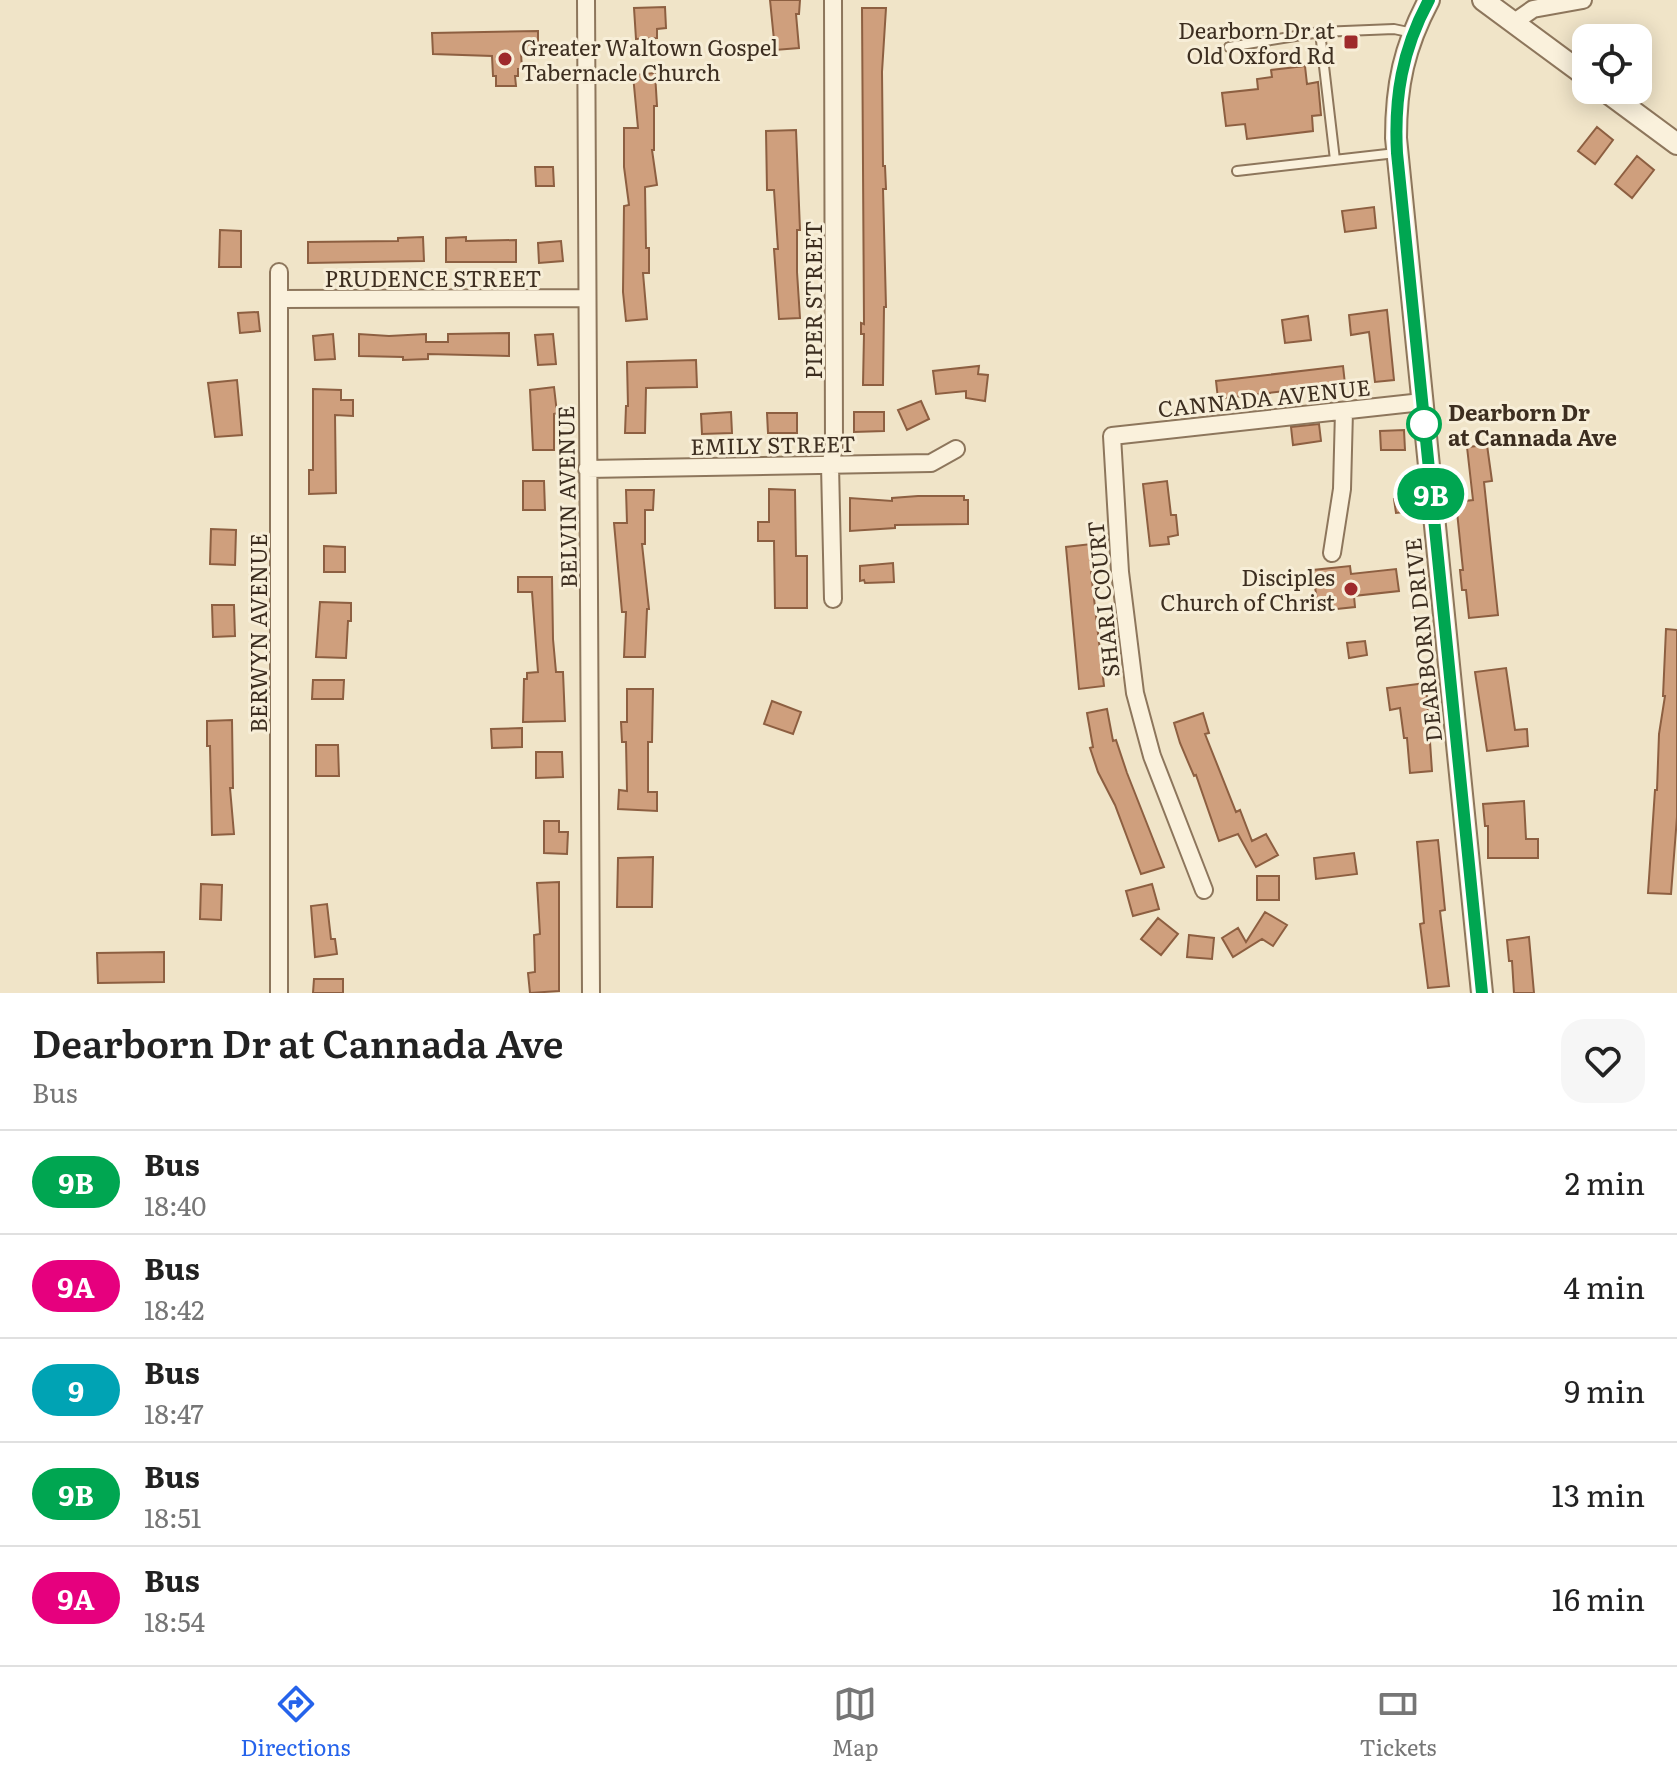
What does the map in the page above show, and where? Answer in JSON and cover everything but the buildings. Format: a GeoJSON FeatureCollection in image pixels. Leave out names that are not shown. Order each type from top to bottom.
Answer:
{"type":"FeatureCollection","features":[{"type":"Feature","properties":{"kind":"street","name":"BELVIN AVENUE"},"geometry":{"type":"LineString","coordinates":[[586,0],[591,993]]}},
{"type":"Feature","properties":{"kind":"street","name":"PIPER STREET"},"geometry":{"type":"LineString","coordinates":[[833,0],[834,448],[830,465],[833,599]]}},
{"type":"Feature","properties":{"kind":"street","name":"DEARBORN DRIVE"},"geometry":{"type":"LineString","coordinates":[[1429,0],[1413,33],[1400,75],[1396,106],[1397,153],[1482,993]]}},
{"type":"Feature","properties":{"kind":"street"},"geometry":{"type":"LineString","coordinates":[[1483,0],[1572,66]]}},
{"type":"Feature","properties":{"kind":"street"},"geometry":{"type":"LineString","coordinates":[[1513,23],[1533,9],[1583,0]]}},
{"type":"Feature","properties":{"kind":"street"},"geometry":{"type":"LineString","coordinates":[[1623,104],[1677,144]]}},
{"type":"Feature","properties":{"kind":"street","name":"BERWYN AVENUE"},"geometry":{"type":"LineString","coordinates":[[279,272],[279,993]]}},
{"type":"Feature","properties":{"kind":"street","name":"PRUDENCE STREET"},"geometry":{"type":"LineString","coordinates":[[279,299],[587,298]]}},
{"type":"Feature","properties":{"kind":"street","name":"CANNADA AVENUE"},"geometry":{"type":"LineString","coordinates":[[1112,436],[1422,402]]}},
{"type":"Feature","properties":{"kind":"street"},"geometry":{"type":"LineString","coordinates":[[1332,553],[1342,489],[1344,411]]}},
{"type":"Feature","properties":{"kind":"street","name":"SHARI COURT"},"geometry":{"type":"LineString","coordinates":[[1112,436],[1120,572],[1135,693],[1152,756],[1204,890]]}},
{"type":"Feature","properties":{"kind":"street","name":"EMILY STREET"},"geometry":{"type":"LineString","coordinates":[[587,469],[931,463],[956,449]]}},
{"type":"Feature","properties":{"kind":"lane"},"geometry":{"type":"LineString","coordinates":[[1229,47],[1320,32],[1394,29],[1413,33]]}},
{"type":"Feature","properties":{"kind":"lane"},"geometry":{"type":"LineString","coordinates":[[1320,32],[1335,160]]}},
{"type":"Feature","properties":{"kind":"lane"},"geometry":{"type":"LineString","coordinates":[[1237,171],[1397,153]]}},
{"type":"Feature","properties":{"kind":"bus line","name":"9B"},"geometry":{"type":"LineString","coordinates":[[1429,0],[1411,38],[1400,75],[1396,106],[1397,153],[1482,993]]}},
{"type":"Feature","properties":{"kind":"place","name":"Dearborn Dr at Old Oxford Rd"},"geometry":{"type":"Point","coordinates":[1351,42]}},
{"type":"Feature","properties":{"kind":"place","name":"Greater Waltown Gospel Tabernacle Church"},"geometry":{"type":"Point","coordinates":[505,59]}},
{"type":"Feature","properties":{"kind":"place","name":"Dearborn Dr at Cannada Ave"},"geometry":{"type":"Point","coordinates":[1424,424]}},
{"type":"Feature","properties":{"kind":"place","name":"Disciples Church of Christ"},"geometry":{"type":"Point","coordinates":[1351,589]}}]}
